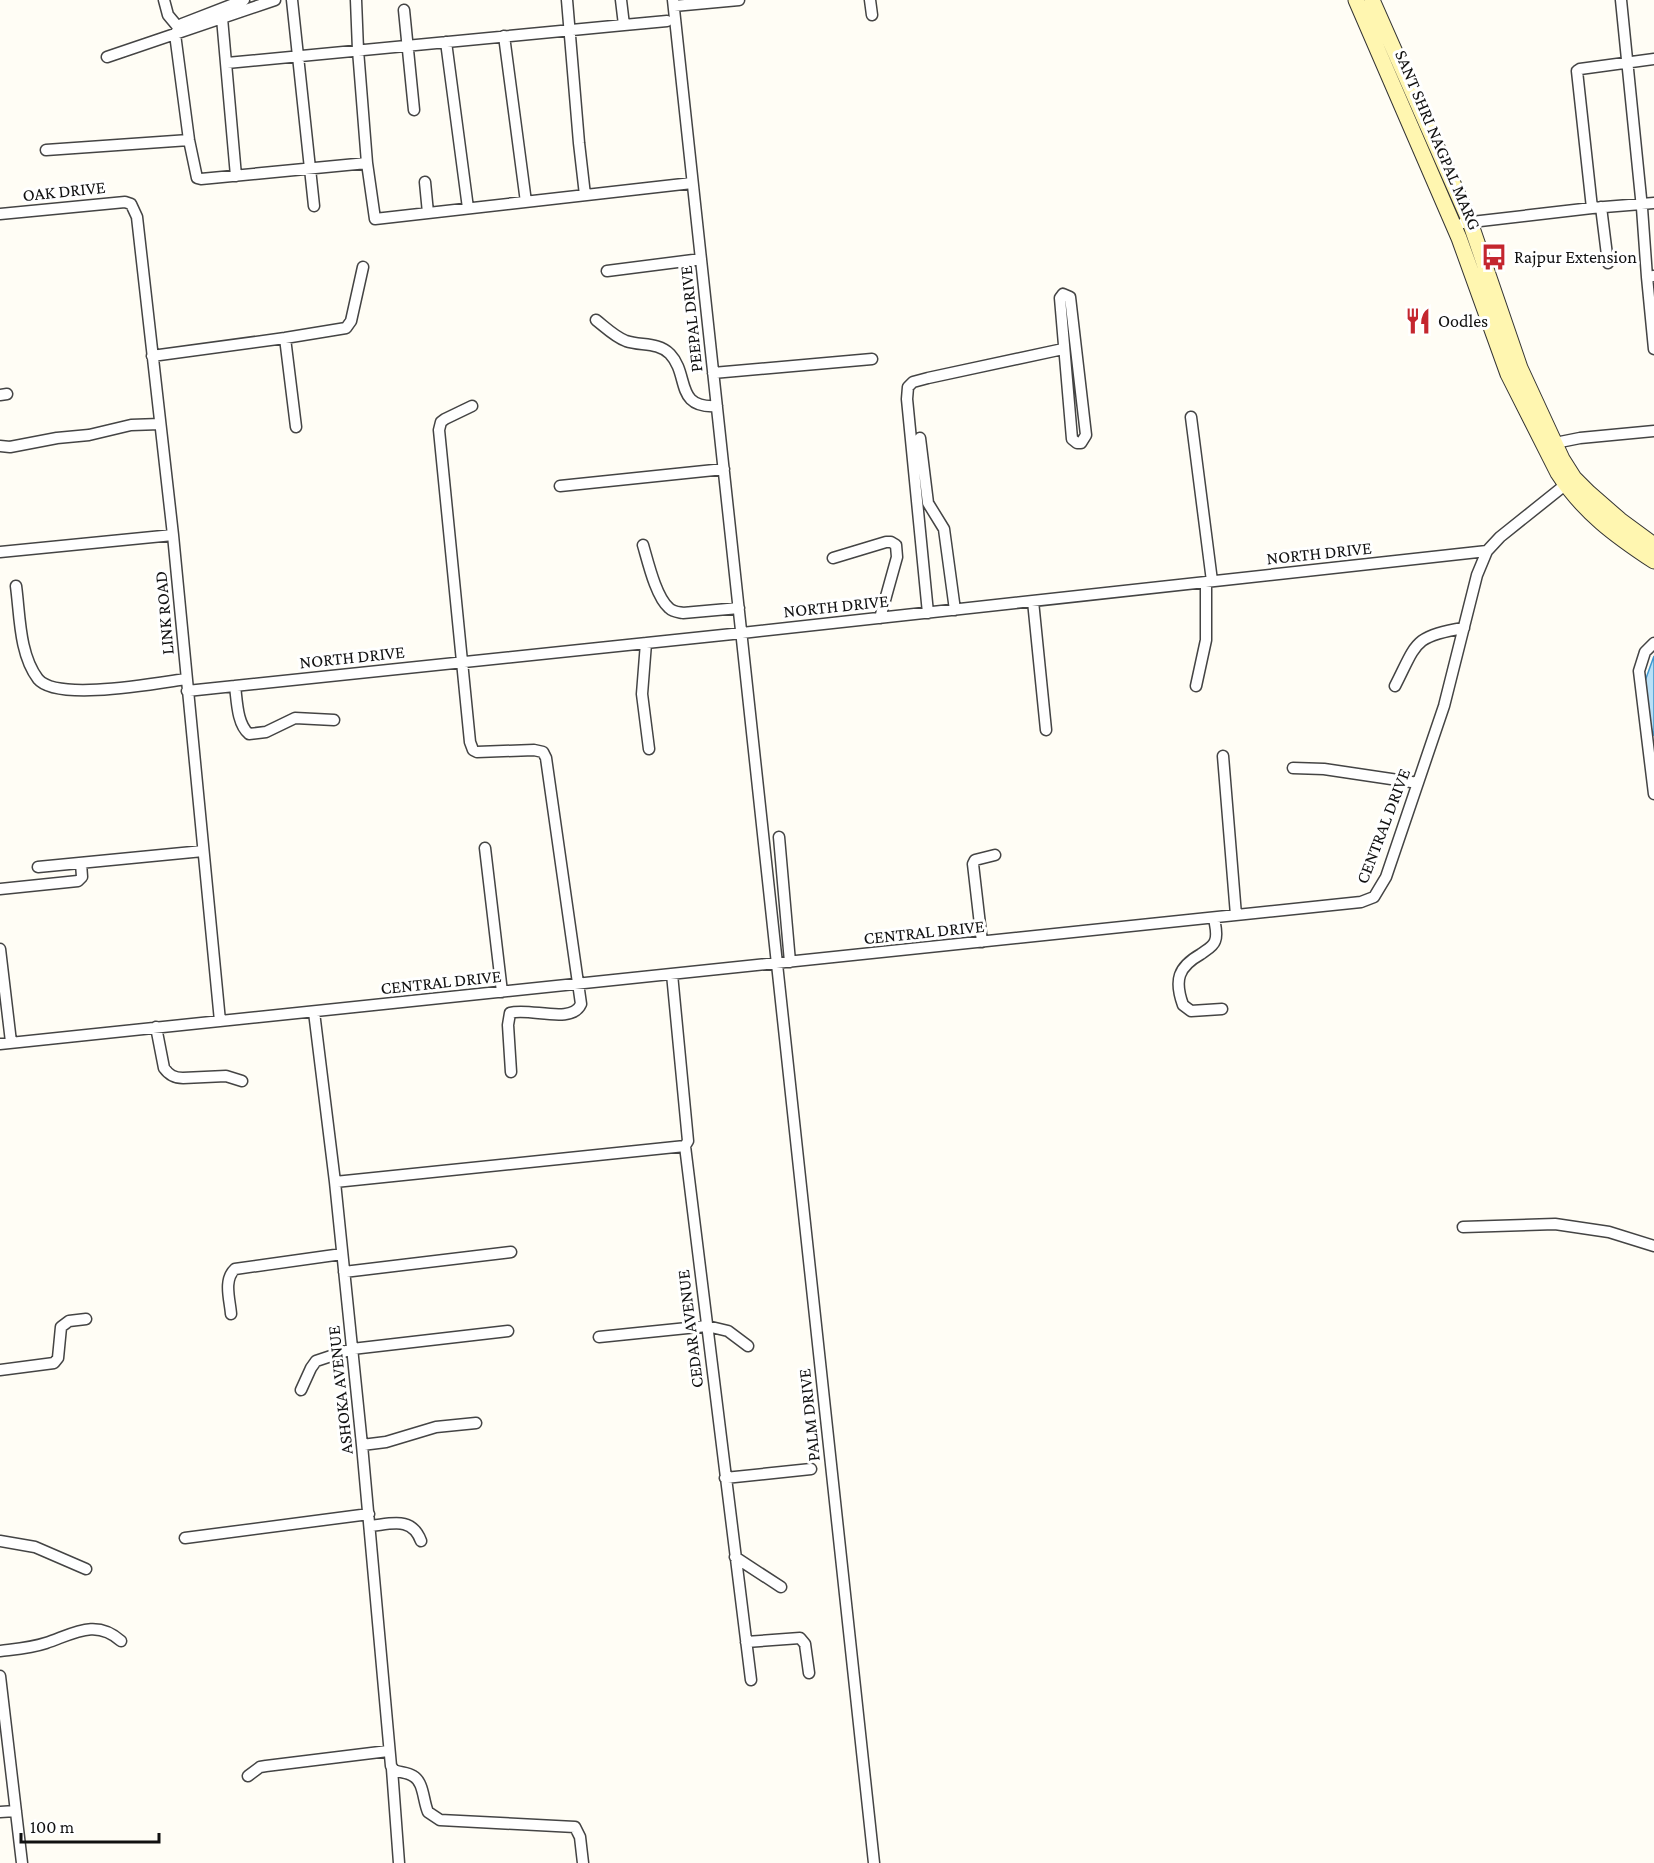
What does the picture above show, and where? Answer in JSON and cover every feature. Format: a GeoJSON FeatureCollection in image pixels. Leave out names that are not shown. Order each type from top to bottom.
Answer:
{"type":"FeatureCollection","features":[{"type":"Feature","properties":{"kind":"main road","name":"SANT SHRI NAGPAL MARG"},"geometry":{"type":"LineString","coordinates":[[1356,0],[1454,225],[1508,374],[1570,481],[1598,521],[1654,561]]}},
{"type":"Feature","properties":{"kind":"main road","name":"SANT SHRI NAGPAL MARG"},"geometry":{"type":"LineString","coordinates":[[1372,0],[1470,222],[1520,368],[1570,481],[1654,545]]}},
{"type":"Feature","properties":{"kind":"street"},"geometry":{"type":"LineString","coordinates":[[164,0],[168,15],[176,30],[189,140],[197,178],[367,163]]}},
{"type":"Feature","properties":{"kind":"street"},"geometry":{"type":"LineString","coordinates":[[107,57],[244,0]]}},
{"type":"Feature","properties":{"kind":"street"},"geometry":{"type":"LineString","coordinates":[[214,13],[275,0]]}},
{"type":"Feature","properties":{"kind":"street"},"geometry":{"type":"LineString","coordinates":[[292,0],[314,206]]}},
{"type":"Feature","properties":{"kind":"street"},"geometry":{"type":"LineString","coordinates":[[356,0],[357,50],[367,163],[375,219],[692,183]]}},
{"type":"Feature","properties":{"kind":"street"},"geometry":{"type":"LineString","coordinates":[[567,0],[585,195]]}},
{"type":"Feature","properties":{"kind":"street"},"geometry":{"type":"LineString","coordinates":[[621,0],[624,25]]}},
{"type":"Feature","properties":{"kind":"street"},"geometry":{"type":"LineString","coordinates":[[674,3],[740,0]]}},
{"type":"Feature","properties":{"kind":"street"},"geometry":{"type":"LineString","coordinates":[[870,0],[872,15]]}},
{"type":"Feature","properties":{"kind":"street"},"geometry":{"type":"LineString","coordinates":[[1621,0],[1651,276],[1654,349]]}},
{"type":"Feature","properties":{"kind":"street","name":"PEEPAL DRIVE"},"geometry":{"type":"LineString","coordinates":[[674,3],[742,633]]}},
{"type":"Feature","properties":{"kind":"street"},"geometry":{"type":"LineString","coordinates":[[404,10],[414,110]]}},
{"type":"Feature","properties":{"kind":"street"},"geometry":{"type":"LineString","coordinates":[[214,13],[227,63],[236,176]]}},
{"type":"Feature","properties":{"kind":"street"},"geometry":{"type":"LineString","coordinates":[[227,63],[667,21]]}},
{"type":"Feature","properties":{"kind":"street"},"geometry":{"type":"LineString","coordinates":[[504,36],[526,202]]}},
{"type":"Feature","properties":{"kind":"street"},"geometry":{"type":"LineString","coordinates":[[446,42],[468,208]]}},
{"type":"Feature","properties":{"kind":"street"},"geometry":{"type":"LineString","coordinates":[[1608,263],[1597,207],[1577,71],[1654,59]]}},
{"type":"Feature","properties":{"kind":"street"},"geometry":{"type":"LineString","coordinates":[[46,150],[189,140]]}},
{"type":"Feature","properties":{"kind":"street"},"geometry":{"type":"LineString","coordinates":[[424,182],[428,213]]}},
{"type":"Feature","properties":{"kind":"street","name":"OAK DRIVE"},"geometry":{"type":"LineString","coordinates":[[0,214],[125,202],[131,204]]}},
{"type":"Feature","properties":{"kind":"street"},"geometry":{"type":"LineString","coordinates":[[1454,225],[1597,207],[1654,203]]}},
{"type":"Feature","properties":{"kind":"street","name":"LINK ROAD"},"geometry":{"type":"LineString","coordinates":[[131,204],[137,217],[173,535],[220,1021]]}},
{"type":"Feature","properties":{"kind":"street"},"geometry":{"type":"LineString","coordinates":[[607,271],[701,259]]}},
{"type":"Feature","properties":{"kind":"street"},"geometry":{"type":"LineString","coordinates":[[152,356],[346,328],[351,321],[363,267]]}},
{"type":"Feature","properties":{"kind":"street"},"geometry":{"type":"LineString","coordinates":[[1065,294],[1070,297],[1086,435],[1081,443],[1072,440],[1063,349],[1060,298],[1065,294]]}},
{"type":"Feature","properties":{"kind":"street"},"geometry":{"type":"LineString","coordinates":[[596,320],[621,339],[662,348],[675,360],[688,396],[700,406],[717,406]]}},
{"type":"Feature","properties":{"kind":"street"},"geometry":{"type":"LineString","coordinates":[[285,338],[296,427]]}},
{"type":"Feature","properties":{"kind":"street"},"geometry":{"type":"LineString","coordinates":[[928,613],[907,399],[908,387],[913,382],[928,378],[1063,349]]}},
{"type":"Feature","properties":{"kind":"street"},"geometry":{"type":"LineString","coordinates":[[713,372],[872,359]]}},
{"type":"Feature","properties":{"kind":"street"},"geometry":{"type":"LineString","coordinates":[[472,406],[445,419],[441,422],[439,430],[470,742],[473,750],[488,752],[534,750],[543,752],[546,758],[580,984],[581,1004],[575,1012],[556,1015],[526,1011],[510,1013],[508,1025],[511,1072]]}},
{"type":"Feature","properties":{"kind":"street"},"geometry":{"type":"LineString","coordinates":[[1191,417],[1209,581],[1206,640],[1196,686]]}},
{"type":"Feature","properties":{"kind":"street"},"geometry":{"type":"LineString","coordinates":[[0,446],[10,447],[57,438],[89,435],[130,425],[160,424]]}},
{"type":"Feature","properties":{"kind":"street"},"geometry":{"type":"LineString","coordinates":[[1555,443],[1580,438],[1654,431]]}},
{"type":"Feature","properties":{"kind":"street"},"geometry":{"type":"LineString","coordinates":[[920,438],[928,503],[944,529],[955,609]]}},
{"type":"Feature","properties":{"kind":"street"},"geometry":{"type":"LineString","coordinates":[[560,486],[724,469]]}},
{"type":"Feature","properties":{"kind":"street","name":"CENTRAL DRIVE"},"geometry":{"type":"LineString","coordinates":[[5,1043],[1361,903],[1374,897],[1386,877],[1444,706],[1477,575],[1487,551],[1500,537],[1570,481]]}},
{"type":"Feature","properties":{"kind":"street"},"geometry":{"type":"LineString","coordinates":[[0,552],[173,535]]}},
{"type":"Feature","properties":{"kind":"street"},"geometry":{"type":"LineString","coordinates":[[833,558],[886,542],[896,545],[897,557],[880,618]]}},
{"type":"Feature","properties":{"kind":"street"},"geometry":{"type":"LineString","coordinates":[[643,545],[657,586],[669,608],[675,612],[739,608]]}},
{"type":"Feature","properties":{"kind":"street","name":"NORTH DRIVE"},"geometry":{"type":"LineString","coordinates":[[16,586],[24,643],[30,663],[40,681],[57,689],[78,691],[187,685],[235,686],[1487,551]]}},
{"type":"Feature","properties":{"kind":"street"},"geometry":{"type":"LineString","coordinates":[[1033,601],[1046,730]]}},
{"type":"Feature","properties":{"kind":"street"},"geometry":{"type":"LineString","coordinates":[[1395,686],[1419,642],[1426,636],[1464,628]]}},
{"type":"Feature","properties":{"kind":"street","name":"PALM DRIVE"},"geometry":{"type":"LineString","coordinates":[[742,633],[874,1863]]}},
{"type":"Feature","properties":{"kind":"street"},"geometry":{"type":"LineString","coordinates":[[646,643],[642,694],[649,749]]}},
{"type":"Feature","properties":{"kind":"street"},"geometry":{"type":"LineString","coordinates":[[1654,643],[1645,652],[1639,671],[1654,794]]}},
{"type":"Feature","properties":{"kind":"street"},"geometry":{"type":"LineString","coordinates":[[235,686],[241,721],[244,730],[249,734],[266,732],[295,718],[334,720]]}},
{"type":"Feature","properties":{"kind":"street"},"geometry":{"type":"LineString","coordinates":[[1223,756],[1236,915]]}},
{"type":"Feature","properties":{"kind":"street"},"geometry":{"type":"LineString","coordinates":[[1293,768],[1324,769],[1418,783]]}},
{"type":"Feature","properties":{"kind":"street"},"geometry":{"type":"LineString","coordinates":[[779,837],[790,962]]}},
{"type":"Feature","properties":{"kind":"street"},"geometry":{"type":"LineString","coordinates":[[484,848],[502,992]]}},
{"type":"Feature","properties":{"kind":"street"},"geometry":{"type":"LineString","coordinates":[[38,867],[203,851]]}},
{"type":"Feature","properties":{"kind":"street"},"geometry":{"type":"LineString","coordinates":[[982,942],[973,864],[975,860],[995,855]]}},
{"type":"Feature","properties":{"kind":"street"},"geometry":{"type":"LineString","coordinates":[[0,889],[78,881],[82,877],[81,863]]}},
{"type":"Feature","properties":{"kind":"street"},"geometry":{"type":"LineString","coordinates":[[1214,918],[1216,938],[1214,944],[1182,968],[1180,987],[1184,1005],[1191,1011],[1222,1009]]}},
{"type":"Feature","properties":{"kind":"street"},"geometry":{"type":"LineString","coordinates":[[0,949],[5,1043]]}},
{"type":"Feature","properties":{"kind":"street","name":"CEDAR AVENUE"},"geometry":{"type":"LineString","coordinates":[[672,974],[688,1141],[685,1146],[750,1680]]}},
{"type":"Feature","properties":{"kind":"street","name":"ASHOKA AVENUE"},"geometry":{"type":"LineString","coordinates":[[314,1012],[335,1182],[369,1515],[399,1863]]}},
{"type":"Feature","properties":{"kind":"street"},"geometry":{"type":"LineString","coordinates":[[156,1027],[164,1068],[168,1074],[183,1078],[226,1076],[242,1081]]}},
{"type":"Feature","properties":{"kind":"street"},"geometry":{"type":"LineString","coordinates":[[335,1182],[685,1146]]}},
{"type":"Feature","properties":{"kind":"street"},"geometry":{"type":"LineString","coordinates":[[1462,1227],[1555,1224],[1609,1232],[1654,1246]]}},
{"type":"Feature","properties":{"kind":"street"},"geometry":{"type":"LineString","coordinates":[[344,1272],[511,1252]]}},
{"type":"Feature","properties":{"kind":"street"},"geometry":{"type":"LineString","coordinates":[[231,1314],[228,1282],[229,1274],[235,1269],[342,1254]]}},
{"type":"Feature","properties":{"kind":"street"},"geometry":{"type":"LineString","coordinates":[[0,1371],[54,1363],[57,1358],[61,1327],[69,1321],[86,1319]]}},
{"type":"Feature","properties":{"kind":"street"},"geometry":{"type":"LineString","coordinates":[[599,1337],[706,1326],[728,1331],[748,1346]]}},
{"type":"Feature","properties":{"kind":"street"},"geometry":{"type":"LineString","coordinates":[[301,1390],[316,1361],[352,1348],[508,1331]]}},
{"type":"Feature","properties":{"kind":"street"},"geometry":{"type":"LineString","coordinates":[[362,1445],[386,1442],[436,1427],[476,1423]]}},
{"type":"Feature","properties":{"kind":"street"},"geometry":{"type":"LineString","coordinates":[[725,1478],[812,1469]]}},
{"type":"Feature","properties":{"kind":"street"},"geometry":{"type":"LineString","coordinates":[[185,1538],[369,1515]]}},
{"type":"Feature","properties":{"kind":"street"},"geometry":{"type":"LineString","coordinates":[[370,1526],[396,1523],[410,1525],[416,1530],[421,1541]]}},
{"type":"Feature","properties":{"kind":"street"},"geometry":{"type":"LineString","coordinates":[[0,1540],[51,1552],[86,1569]]}},
{"type":"Feature","properties":{"kind":"street"},"geometry":{"type":"LineString","coordinates":[[735,1557],[781,1587]]}},
{"type":"Feature","properties":{"kind":"street"},"geometry":{"type":"LineString","coordinates":[[0,1651],[33,1646],[85,1630],[109,1632],[121,1641]]}},
{"type":"Feature","properties":{"kind":"street"},"geometry":{"type":"LineString","coordinates":[[746,1642],[800,1638],[805,1644],[809,1673]]}},
{"type":"Feature","properties":{"kind":"street"},"geometry":{"type":"LineString","coordinates":[[0,1676],[3,1723],[22,1863]]}},
{"type":"Feature","properties":{"kind":"street"},"geometry":{"type":"LineString","coordinates":[[248,1776],[260,1767],[388,1751]]}},
{"type":"Feature","properties":{"kind":"street"},"geometry":{"type":"LineString","coordinates":[[391,1768],[416,1778],[428,1812],[440,1820],[575,1827],[580,1837],[583,1863]]}},
{"type":"Feature","properties":{"kind":"street"},"geometry":{"type":"LineString","coordinates":[[0,1812],[16,1811]]}},
{"type":"Feature","properties":{"kind":"water"},"geometry":{"type":"Polygon","coordinates":[[[1654,656],[1654,736],[1640,695],[1654,656]]]}},
{"type":"Feature","properties":{"kind":"place","name":"Rajpur Extension"},"geometry":{"type":"Point","coordinates":[1494,257]}},
{"type":"Feature","properties":{"kind":"place","name":"Oodles"},"geometry":{"type":"Point","coordinates":[1418,321]}}]}
